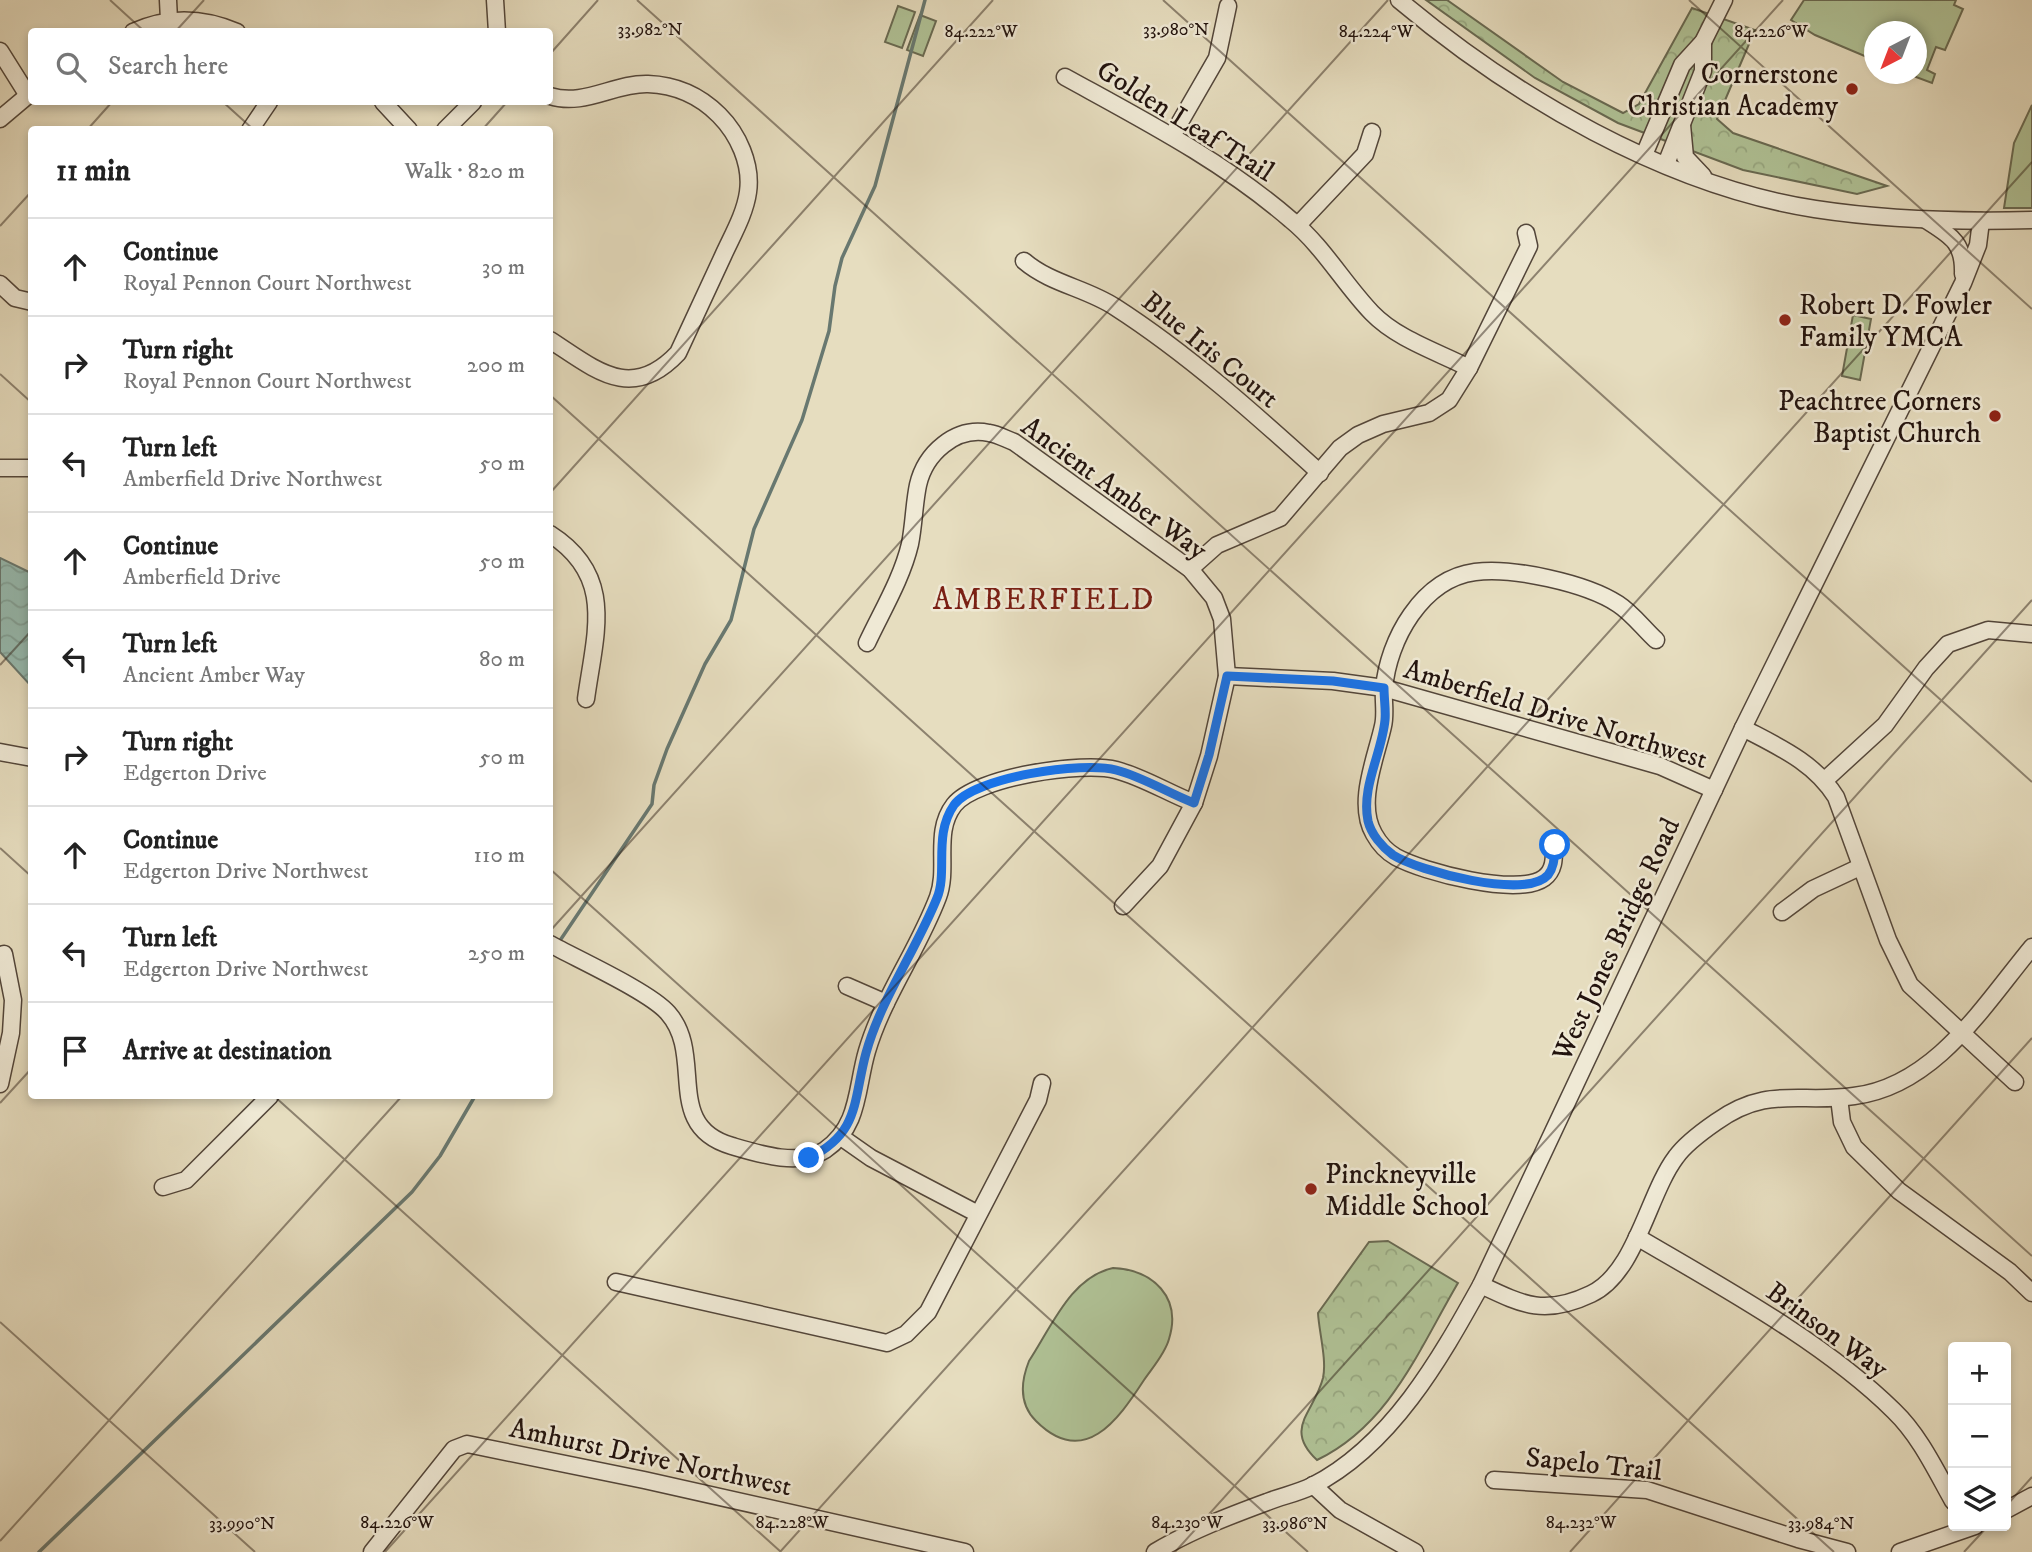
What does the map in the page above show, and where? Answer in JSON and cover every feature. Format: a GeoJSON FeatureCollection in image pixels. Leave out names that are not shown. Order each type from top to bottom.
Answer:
{"type":"FeatureCollection","features":[{"type":"Feature","properties":{"kind":"street"},"geometry":{"type":"LineString","coordinates":[[168,0],[169,20]]}},
{"type":"Feature","properties":{"kind":"street"},"geometry":{"type":"LineString","coordinates":[[495,0],[497,28]]}},
{"type":"Feature","properties":{"kind":"street"},"geometry":{"type":"LineString","coordinates":[[1399,0],[1430,26],[1551,109],[1644,155],[1704,178],[1814,209],[1926,220],[2032,220]]}},
{"type":"Feature","properties":{"kind":"street"},"geometry":{"type":"LineString","coordinates":[[1644,155],[1682,65],[1703,42],[1724,0]]}},
{"type":"Feature","properties":{"kind":"street"},"geometry":{"type":"LineString","coordinates":[[1172,136],[1217,58],[1228,6]]}},
{"type":"Feature","properties":{"kind":"street"},"geometry":{"type":"LineString","coordinates":[[145,28],[169,20],[201,21],[224,28]]}},
{"type":"Feature","properties":{"kind":"street"},"geometry":{"type":"LineString","coordinates":[[1666,164],[1703,71],[1703,42]]}},
{"type":"Feature","properties":{"kind":"street"},"geometry":{"type":"LineString","coordinates":[[0,51],[28,92]]}},
{"type":"Feature","properties":{"kind":"street","name":"Golden Leaf Trail"},"geometry":{"type":"LineString","coordinates":[[1065,76],[1172,136],[1238,179],[1298,225],[1381,321],[1469,368]]}},
{"type":"Feature","properties":{"kind":"street"},"geometry":{"type":"LineString","coordinates":[[553,97],[568,100],[586,98],[646,84],[682,90],[704,100],[731,127],[741,148],[748,191],[739,221],[678,353],[670,362],[641,377],[613,377],[584,364],[553,342]]}},
{"type":"Feature","properties":{"kind":"street"},"geometry":{"type":"LineString","coordinates":[[0,119],[28,94]]}},
{"type":"Feature","properties":{"kind":"street"},"geometry":{"type":"LineString","coordinates":[[253,126],[267,105]]}},
{"type":"Feature","properties":{"kind":"street"},"geometry":{"type":"LineString","coordinates":[[386,105],[405,126]]}},
{"type":"Feature","properties":{"kind":"street"},"geometry":{"type":"LineString","coordinates":[[448,126],[470,105]]}},
{"type":"Feature","properties":{"kind":"street"},"geometry":{"type":"LineString","coordinates":[[1682,124],[1685,157],[1704,178]]}},
{"type":"Feature","properties":{"kind":"street"},"geometry":{"type":"LineString","coordinates":[[1298,225],[1365,154],[1372,132]]}},
{"type":"Feature","properties":{"kind":"street"},"geometry":{"type":"LineString","coordinates":[[1926,220],[1957,243],[1964,256],[1963,283]]}},
{"type":"Feature","properties":{"kind":"street","name":"West Jones Bridge Road"},"geometry":{"type":"LineString","coordinates":[[1155,1552],[1213,1522],[1312,1485],[1371,1441],[1410,1398],[1451,1339],[1481,1285],[1743,728],[1963,283],[1978,245],[1981,221]]}},
{"type":"Feature","properties":{"kind":"street"},"geometry":{"type":"LineString","coordinates":[[1191,569],[1217,545],[1280,518],[1340,448],[1358,435],[1383,424],[1429,413],[1449,400],[1469,368],[1529,246],[1526,233]]}},
{"type":"Feature","properties":{"kind":"street","name":"Blue Iris Court"},"geometry":{"type":"LineString","coordinates":[[1024,261],[1041,276],[1111,304],[1168,342],[1320,473]]}},
{"type":"Feature","properties":{"kind":"street"},"geometry":{"type":"LineString","coordinates":[[0,284],[15,298],[28,301]]}},
{"type":"Feature","properties":{"kind":"street","name":"Ancient Amber Way"},"geometry":{"type":"LineString","coordinates":[[867,643],[909,545],[923,470],[930,457],[942,446],[956,437],[972,433],[989,432],[1014,442],[1191,569],[1214,598],[1222,619],[1227,676],[1209,755],[1194,803],[1160,866],[1123,906]]}},
{"type":"Feature","properties":{"kind":"street"},"geometry":{"type":"LineString","coordinates":[[0,468],[28,468]]}},
{"type":"Feature","properties":{"kind":"street"},"geometry":{"type":"LineString","coordinates":[[553,536],[582,559],[595,590],[595,619],[586,699]]}},
{"type":"Feature","properties":{"kind":"street"},"geometry":{"type":"LineString","coordinates":[[1555,845],[1554,864],[1546,877],[1533,884],[1502,884],[1424,869],[1395,857],[1383,848],[1368,821],[1368,790],[1385,721],[1384,688],[1395,646],[1409,618],[1430,594],[1461,574],[1516,570],[1618,603],[1657,640]]}},
{"type":"Feature","properties":{"kind":"street"},"geometry":{"type":"LineString","coordinates":[[1825,780],[1885,725],[1926,668],[1948,644],[1988,630],[2032,634]]}},
{"type":"Feature","properties":{"kind":"street","name":"Amberfield Drive Northwest"},"geometry":{"type":"LineString","coordinates":[[1227,676],[1333,681],[1384,688],[1660,766],[1714,790]]}},
{"type":"Feature","properties":{"kind":"street"},"geometry":{"type":"LineString","coordinates":[[1743,728],[1805,761],[1825,780],[1847,823],[1873,901],[1910,985],[2015,1082]]}},
{"type":"Feature","properties":{"kind":"street"},"geometry":{"type":"LineString","coordinates":[[0,752],[28,757]]}},
{"type":"Feature","properties":{"kind":"street"},"geometry":{"type":"LineString","coordinates":[[553,946],[666,1011],[683,1033],[690,1105],[695,1119],[717,1140],[777,1156],[809,1158],[841,1136],[852,1117],[867,1051],[939,895],[941,842],[954,805],[970,792],[990,784],[1083,767],[1115,769],[1194,803]]}},
{"type":"Feature","properties":{"kind":"street"},"geometry":{"type":"LineString","coordinates":[[1782,912],[1813,888],[1860,867]]}},
{"type":"Feature","properties":{"kind":"street"},"geometry":{"type":"LineString","coordinates":[[1481,1285],[1518,1303],[1545,1308],[1567,1305],[1594,1293],[1605,1283],[1637,1237],[1675,1158],[1717,1121],[1744,1106],[1775,1097],[1857,1096],[1908,1079],[1961,1034],[2032,947]]}},
{"type":"Feature","properties":{"kind":"street"},"geometry":{"type":"LineString","coordinates":[[0,1084],[11,1034],[13,1000],[5,954]]}},
{"type":"Feature","properties":{"kind":"street"},"geometry":{"type":"LineString","coordinates":[[847,986],[887,1003]]}},
{"type":"Feature","properties":{"kind":"street"},"geometry":{"type":"LineString","coordinates":[[616,1282],[887,1343],[906,1334],[928,1312],[1038,1100],[1042,1083]]}},
{"type":"Feature","properties":{"kind":"street"},"geometry":{"type":"LineString","coordinates":[[1839,1098],[1842,1122],[1853,1147],[1899,1191],[2010,1272],[2032,1293]]}},
{"type":"Feature","properties":{"kind":"street"},"geometry":{"type":"LineString","coordinates":[[163,1187],[186,1180],[267,1099]]}},
{"type":"Feature","properties":{"kind":"street"},"geometry":{"type":"LineString","coordinates":[[841,1136],[871,1158],[978,1214]]}},
{"type":"Feature","properties":{"kind":"street","name":"Brinson Way"},"geometry":{"type":"LineString","coordinates":[[1637,1237],[1742,1299],[1840,1366],[1896,1412],[1921,1446],[1948,1492]]}},
{"type":"Feature","properties":{"kind":"street","name":"Amhurst Drive Northwest"},"geometry":{"type":"LineString","coordinates":[[372,1552],[454,1449],[467,1444],[644,1480],[965,1552]]}},
{"type":"Feature","properties":{"kind":"street","name":"Sapelo Trail"},"geometry":{"type":"LineString","coordinates":[[1494,1480],[1647,1490],[1786,1536],[1847,1552]]}},
{"type":"Feature","properties":{"kind":"street"},"geometry":{"type":"LineString","coordinates":[[1312,1485],[1340,1510],[1415,1552]]}},
{"type":"Feature","properties":{"kind":"street"},"geometry":{"type":"LineString","coordinates":[[2011,1507],[2032,1496]]}},
{"type":"Feature","properties":{"kind":"street"},"geometry":{"type":"LineString","coordinates":[[1900,1552],[1960,1531]]}},
{"type":"Feature","properties":{"kind":"green space"},"geometry":{"type":"Polygon","coordinates":[[[1426,0],[1447,0],[1563,82],[1623,113],[1639,104],[1692,8],[1755,30],[1717,119],[1733,133],[1887,186],[1857,194],[1743,170],[1618,123],[1535,78],[1426,0]]]}},
{"type":"Feature","properties":{"kind":"green space"},"geometry":{"type":"Polygon","coordinates":[[[1804,0],[1956,0],[1954,5],[1963,9],[1945,50],[1936,47],[1927,70],[1927,21],[1864,21],[1864,56],[1815,35],[1791,20],[1804,0]]]}},
{"type":"Feature","properties":{"kind":"green space"},"geometry":{"type":"Polygon","coordinates":[[[898,6],[915,12],[902,48],[885,42],[898,6]]]}},
{"type":"Feature","properties":{"kind":"green space"},"geometry":{"type":"Polygon","coordinates":[[[920,15],[936,21],[923,56],[907,50],[920,15]]]}},
{"type":"Feature","properties":{"kind":"green space"},"geometry":{"type":"Polygon","coordinates":[[[1927,70],[1935,74],[1932,83],[1927,81],[1927,70]]]}},
{"type":"Feature","properties":{"kind":"green space"},"geometry":{"type":"Polygon","coordinates":[[[2032,105],[2032,208],[2004,208],[2014,143],[2032,105]]]}},
{"type":"Feature","properties":{"kind":"green space"},"geometry":{"type":"Polygon","coordinates":[[[1853,315],[1871,319],[1860,380],[1842,376],[1853,315]]]}},
{"type":"Feature","properties":{"kind":"green space"},"geometry":{"type":"Polygon","coordinates":[[[1388,1241],[1458,1283],[1415,1359],[1383,1406],[1364,1427],[1342,1445],[1317,1460],[1302,1439],[1302,1429],[1324,1371],[1318,1313],[1369,1242],[1388,1241]]]}},
{"type":"Feature","properties":{"kind":"green space"},"geometry":{"type":"Polygon","coordinates":[[[1113,1268],[1140,1274],[1161,1288],[1171,1310],[1169,1339],[1158,1361],[1111,1423],[1098,1434],[1084,1440],[1069,1440],[1053,1435],[1030,1414],[1024,1400],[1024,1376],[1029,1361],[1074,1292],[1098,1273],[1113,1268]]]}},
{"type":"Feature","properties":{"kind":"water"},"geometry":{"type":"Polygon","coordinates":[[[0,558],[28,572],[28,683],[0,652],[0,558]]]}},
{"type":"Feature","properties":{"kind":"waterway"},"geometry":{"type":"LineString","coordinates":[[559,942],[652,804],[654,785],[667,749],[705,664],[731,620],[754,529],[802,420],[829,331],[842,258],[875,186],[925,0]]}},
{"type":"Feature","properties":{"kind":"waterway"},"geometry":{"type":"LineString","coordinates":[[39,1552],[412,1192],[440,1156],[473,1099]]}},
{"type":"Feature","properties":{"kind":"place","name":"Cornerstone Christian Academy"},"geometry":{"type":"Point","coordinates":[1852,89]}},
{"type":"Feature","properties":{"kind":"place","name":"Robert D. Fowler Family YMCA"},"geometry":{"type":"Point","coordinates":[1785,320]}},
{"type":"Feature","properties":{"kind":"place","name":"Peachtree Corners Baptist Church"},"geometry":{"type":"Point","coordinates":[1995,416]}},
{"type":"Feature","properties":{"kind":"place","name":"Pinckneyville Middle School"},"geometry":{"type":"Point","coordinates":[1311,1189]}},
{"type":"Feature","properties":{"kind":"district","name":"AMBERFIELD"},"geometry":{"type":"Point","coordinates":[1044,599]}},
{"type":"Feature","properties":{"kind":"route"},"geometry":{"type":"LineString","coordinates":[[809,1158],[823,1151],[841,1136],[852,1117],[867,1051],[939,895],[941,842],[954,805],[970,792],[990,784],[1083,767],[1115,769],[1194,803],[1209,755],[1227,676],[1333,681],[1384,688],[1385,721],[1368,790],[1368,821],[1383,848],[1395,857],[1424,869],[1470,880],[1533,884],[1546,877],[1554,864],[1555,845]]}}]}
